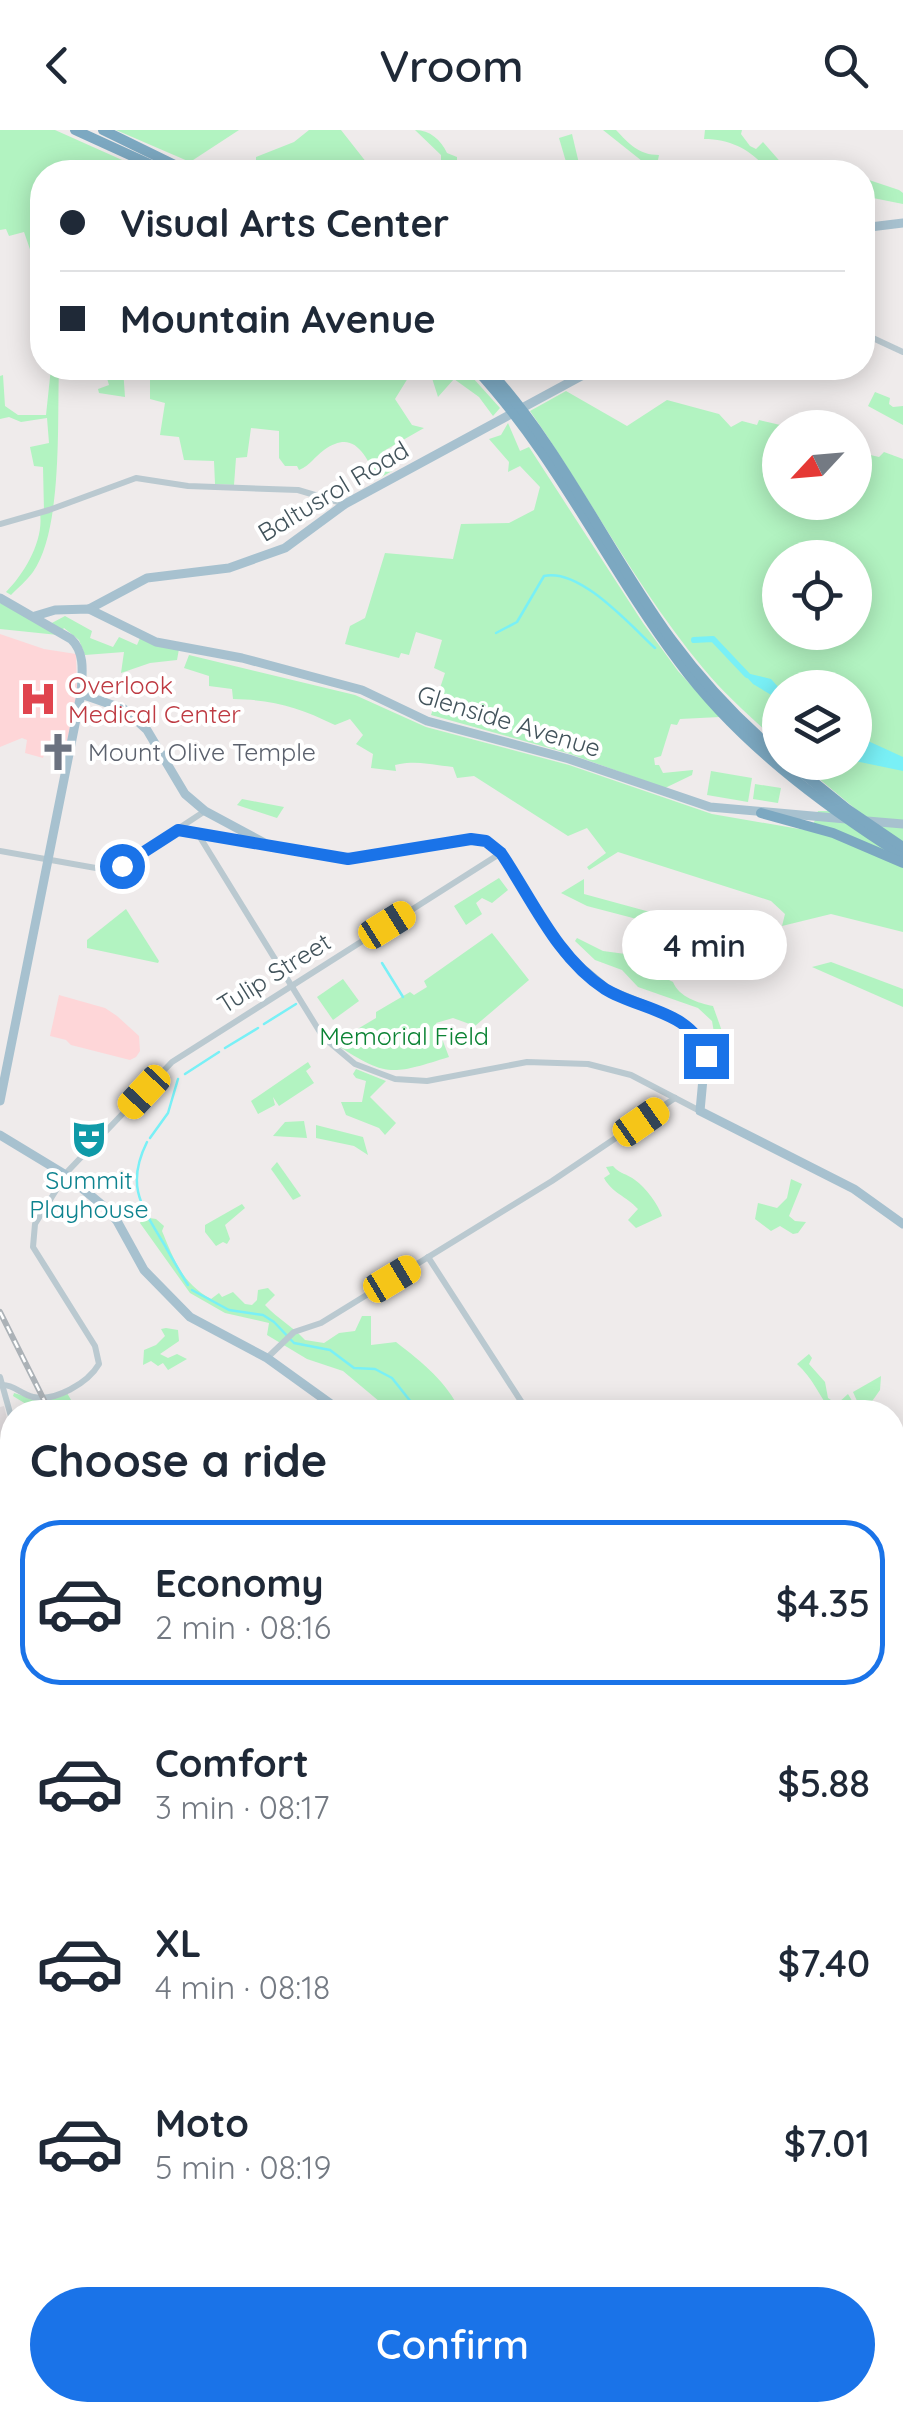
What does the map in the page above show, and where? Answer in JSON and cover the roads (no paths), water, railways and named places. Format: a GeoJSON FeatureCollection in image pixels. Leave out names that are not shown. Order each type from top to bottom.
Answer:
{"type":"FeatureCollection","features":[{"type":"Feature","properties":{"kind":"highway"},"geometry":{"type":"LineString","coordinates":[[74,130],[140,160]]}},
{"type":"Feature","properties":{"kind":"highway"},"geometry":{"type":"LineString","coordinates":[[103,130],[164,160]]}},
{"type":"Feature","properties":{"kind":"highway"},"geometry":{"type":"LineString","coordinates":[[484,380],[547,459],[646,615],[693,680],[785,770],[903,860]]}},
{"type":"Feature","properties":{"kind":"highway"},"geometry":{"type":"LineString","coordinates":[[497,380],[553,454],[671,638],[712,689],[762,738]]}},
{"type":"Feature","properties":{"kind":"highway"},"geometry":{"type":"LineString","coordinates":[[811,780],[903,847]]}},
{"type":"Feature","properties":{"kind":"highway"},"geometry":{"type":"LineString","coordinates":[[761,813],[832,833],[903,860]]}},
{"type":"Feature","properties":{"kind":"main road"},"geometry":{"type":"LineString","coordinates":[[875,226],[903,223]]}},
{"type":"Feature","properties":{"kind":"main road","name":"Baltusrol Road"},"geometry":{"type":"LineString","coordinates":[[89,610],[146,578],[229,568],[285,548],[345,504],[574,380]]}},
{"type":"Feature","properties":{"kind":"main road","name":"Glenside Avenue"},"geometry":{"type":"LineString","coordinates":[[0,598],[42,612],[89,610],[165,644],[304,674],[369,693],[427,721],[559,756],[700,804],[903,824]]}},
{"type":"Feature","properties":{"kind":"main road"},"geometry":{"type":"LineString","coordinates":[[0,1101],[2,1074],[82,694],[79,648],[50,624],[42,612]]}},
{"type":"Feature","properties":{"kind":"main road"},"geometry":{"type":"LineString","coordinates":[[82,694],[118,705],[143,726],[181,788],[206,811],[272,847],[348,859],[474,839],[490,843],[501,853],[564,954],[576,966],[608,990],[672,1016],[690,1032],[705,1052],[700,1111],[854,1189],[903,1224]]}},
{"type":"Feature","properties":{"kind":"main road"},"geometry":{"type":"LineString","coordinates":[[0,1136],[67,1173],[115,1217],[140,1264],[179,1308],[267,1358],[325,1400]]}},
{"type":"Feature","properties":{"kind":"street"},"geometry":{"type":"LineString","coordinates":[[875,338],[903,352]]}},
{"type":"Feature","properties":{"kind":"street"},"geometry":{"type":"LineString","coordinates":[[0,524],[136,478],[188,486],[298,490],[345,504]]}},
{"type":"Feature","properties":{"kind":"street"},"geometry":{"type":"LineString","coordinates":[[0,851],[108,870],[123,865],[206,811]]}},
{"type":"Feature","properties":{"kind":"street"},"geometry":{"type":"LineString","coordinates":[[178,830],[272,847]]}},
{"type":"Feature","properties":{"kind":"street"},"geometry":{"type":"LineString","coordinates":[[198,834],[333,1048],[355,1064],[383,1075],[427,1081],[522,1063],[588,1064],[636,1077],[700,1111]]}},
{"type":"Feature","properties":{"kind":"street","name":"Tulip Street"},"geometry":{"type":"LineString","coordinates":[[67,1173],[172,1062],[501,853]]}},
{"type":"Feature","properties":{"kind":"street"},"geometry":{"type":"LineString","coordinates":[[267,1358],[294,1332],[320,1323],[552,1181],[676,1098]]}},
{"type":"Feature","properties":{"kind":"street","name":"Tulip Street"},"geometry":{"type":"LineString","coordinates":[[67,1173],[73,1159],[88,1152]]}},
{"type":"Feature","properties":{"kind":"street"},"geometry":{"type":"LineString","coordinates":[[1,1381],[47,1398],[95,1371],[99,1361],[98,1351],[32,1246],[35,1224],[67,1173]]}},
{"type":"Feature","properties":{"kind":"street"},"geometry":{"type":"LineString","coordinates":[[428,1256],[521,1400]]}},
{"type":"Feature","properties":{"kind":"water"},"geometry":{"type":"Polygon","coordinates":[[[742,672],[762,677],[762,689],[742,672]]]}},
{"type":"Feature","properties":{"kind":"water"},"geometry":{"type":"Polygon","coordinates":[[[872,743],[903,757],[903,771],[872,765],[872,743]]]}},
{"type":"Feature","properties":{"kind":"waterway"},"geometry":{"type":"LineString","coordinates":[[496,633],[517,622],[544,576],[558,576],[603,600],[655,648]]}},
{"type":"Feature","properties":{"kind":"waterway"},"geometry":{"type":"LineString","coordinates":[[694,640],[713,639],[747,675]]}},
{"type":"Feature","properties":{"kind":"waterway"},"geometry":{"type":"LineString","coordinates":[[382,963],[403,997]]}},
{"type":"Feature","properties":{"kind":"waterway"},"geometry":{"type":"LineString","coordinates":[[264,1024],[296,1004]]}},
{"type":"Feature","properties":{"kind":"waterway"},"geometry":{"type":"LineString","coordinates":[[225,1048],[258,1028]]}},
{"type":"Feature","properties":{"kind":"waterway"},"geometry":{"type":"LineString","coordinates":[[185,1074],[219,1052]]}},
{"type":"Feature","properties":{"kind":"waterway"},"geometry":{"type":"LineString","coordinates":[[150,1138],[168,1113],[178,1079]]}},
{"type":"Feature","properties":{"kind":"waterway"},"geometry":{"type":"LineString","coordinates":[[147,1142],[137,1171],[139,1196],[188,1285]]}},
{"type":"Feature","properties":{"kind":"waterway"},"geometry":{"type":"LineString","coordinates":[[192,1290],[229,1310],[263,1315],[294,1343],[330,1350],[354,1368],[375,1369],[392,1378],[409,1400]]}},
{"type":"Feature","properties":{"kind":"railway"},"geometry":{"type":"LineString","coordinates":[[0,1312],[44,1400]]}},
{"type":"Feature","properties":{"kind":"place","name":"Overlook Medical Center"},"geometry":{"type":"Point","coordinates":[38,699]}},
{"type":"Feature","properties":{"kind":"place","name":"Mount Olive Temple"},"geometry":{"type":"Point","coordinates":[58,752]}},
{"type":"Feature","properties":{"kind":"place","name":"Summit Playhouse"},"geometry":{"type":"Point","coordinates":[89,1139]}},
{"type":"Feature","properties":{"kind":"park label","name":"Memorial Field"},"geometry":{"type":"Point","coordinates":[404,1036]}}]}
